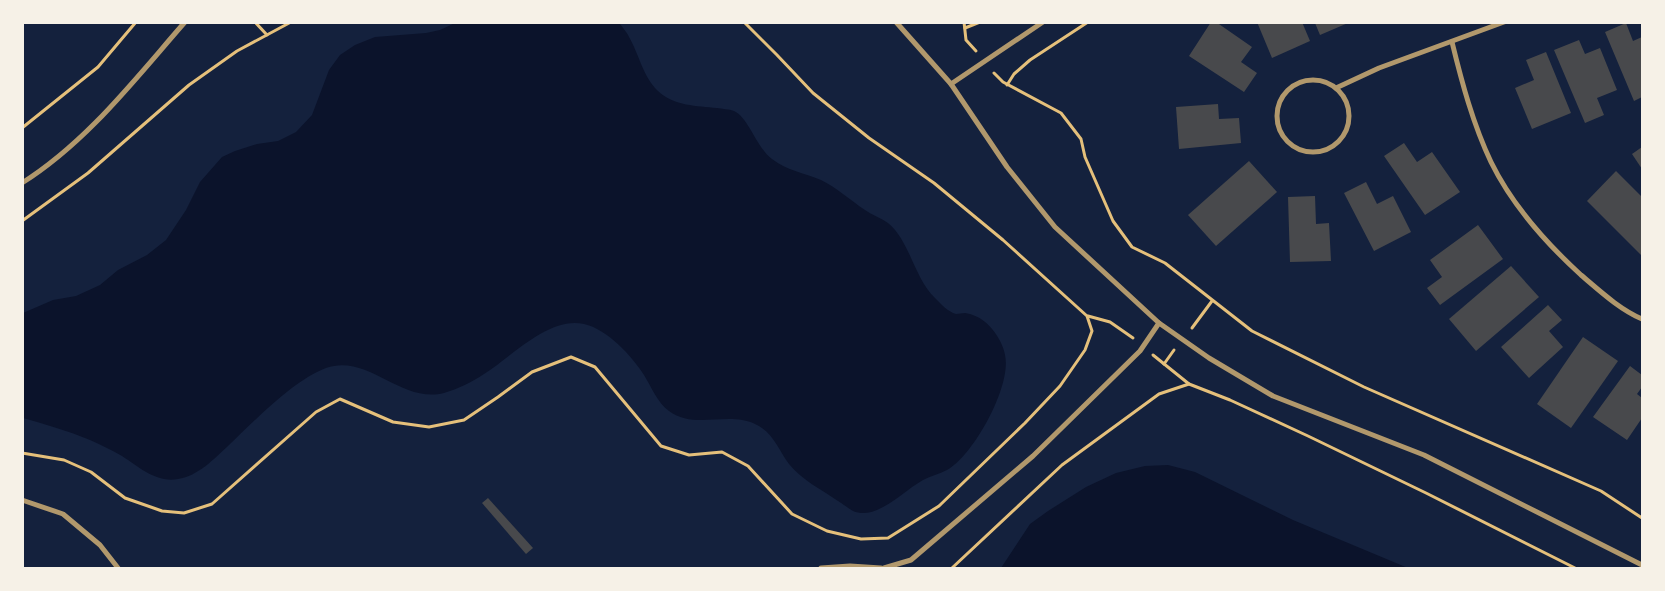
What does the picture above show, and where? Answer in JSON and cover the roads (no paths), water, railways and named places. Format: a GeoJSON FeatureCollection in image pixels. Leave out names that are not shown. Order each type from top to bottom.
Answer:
{"type":"FeatureCollection","features":[{"type":"Feature","properties":{"kind":"street"},"geometry":{"type":"LineString","coordinates":[[22,183],[43,170],[104,115],[185,22]]}},
{"type":"Feature","properties":{"kind":"street"},"geometry":{"type":"LineString","coordinates":[[896,22],[951,84],[1007,167],[1055,227],[1159,323],[1209,358],[1273,396],[1424,455],[1642,565]]}},
{"type":"Feature","properties":{"kind":"street"},"geometry":{"type":"LineString","coordinates":[[951,84],[1043,22]]}},
{"type":"Feature","properties":{"kind":"street"},"geometry":{"type":"LineString","coordinates":[[1336,88],[1378,68],[1504,22]]}},
{"type":"Feature","properties":{"kind":"street"},"geometry":{"type":"LineString","coordinates":[[1452,42],[1465,96],[1491,162],[1508,190],[1529,220],[1571,265],[1601,292],[1633,316],[1642,319]]}},
{"type":"Feature","properties":{"kind":"street"},"geometry":{"type":"LineString","coordinates":[[1315,80],[1326,82],[1336,88],[1348,106],[1349,118],[1342,138],[1333,146],[1312,152],[1301,150],[1291,144],[1283,136],[1278,126],[1277,115],[1285,94],[1293,86],[1315,80]]}},
{"type":"Feature","properties":{"kind":"street"},"geometry":{"type":"LineString","coordinates":[[822,568],[850,566],[883,568],[911,560],[1033,456],[1140,350],[1159,323]]}},
{"type":"Feature","properties":{"kind":"street"},"geometry":{"type":"LineString","coordinates":[[22,500],[63,514],[100,545],[118,568]]}},
{"type":"Feature","properties":{"kind":"water"},"geometry":{"type":"Polygon","coordinates":[[[455,23],[619,23],[633,44],[649,79],[664,96],[671,100],[694,106],[734,111],[744,120],[766,154],[777,163],[827,183],[868,212],[888,223],[902,240],[922,280],[935,298],[953,313],[965,313],[978,317],[985,322],[996,335],[1004,350],[1006,368],[997,401],[979,435],[958,462],[947,470],[923,480],[880,508],[862,513],[853,511],[800,475],[789,464],[771,436],[761,427],[745,420],[689,419],[669,411],[661,403],[639,368],[618,344],[593,327],[571,323],[557,326],[544,332],[479,377],[444,393],[428,394],[413,392],[356,367],[341,365],[326,368],[301,381],[288,391],[205,466],[192,474],[178,479],[162,479],[90,440],[23,418],[23,313],[53,300],[76,296],[100,285],[118,270],[147,255],[166,240],[186,210],[200,182],[222,157],[257,144],[278,141],[296,132],[312,115],[329,70],[340,55],[355,45],[375,37],[426,33],[440,30],[455,23]]]}},
{"type":"Feature","properties":{"kind":"water"},"geometry":{"type":"Polygon","coordinates":[[[1168,465],[1195,472],[1293,520],[1408,568],[1001,568],[1030,524],[1086,487],[1116,473],[1145,466],[1168,465]]]}}]}
